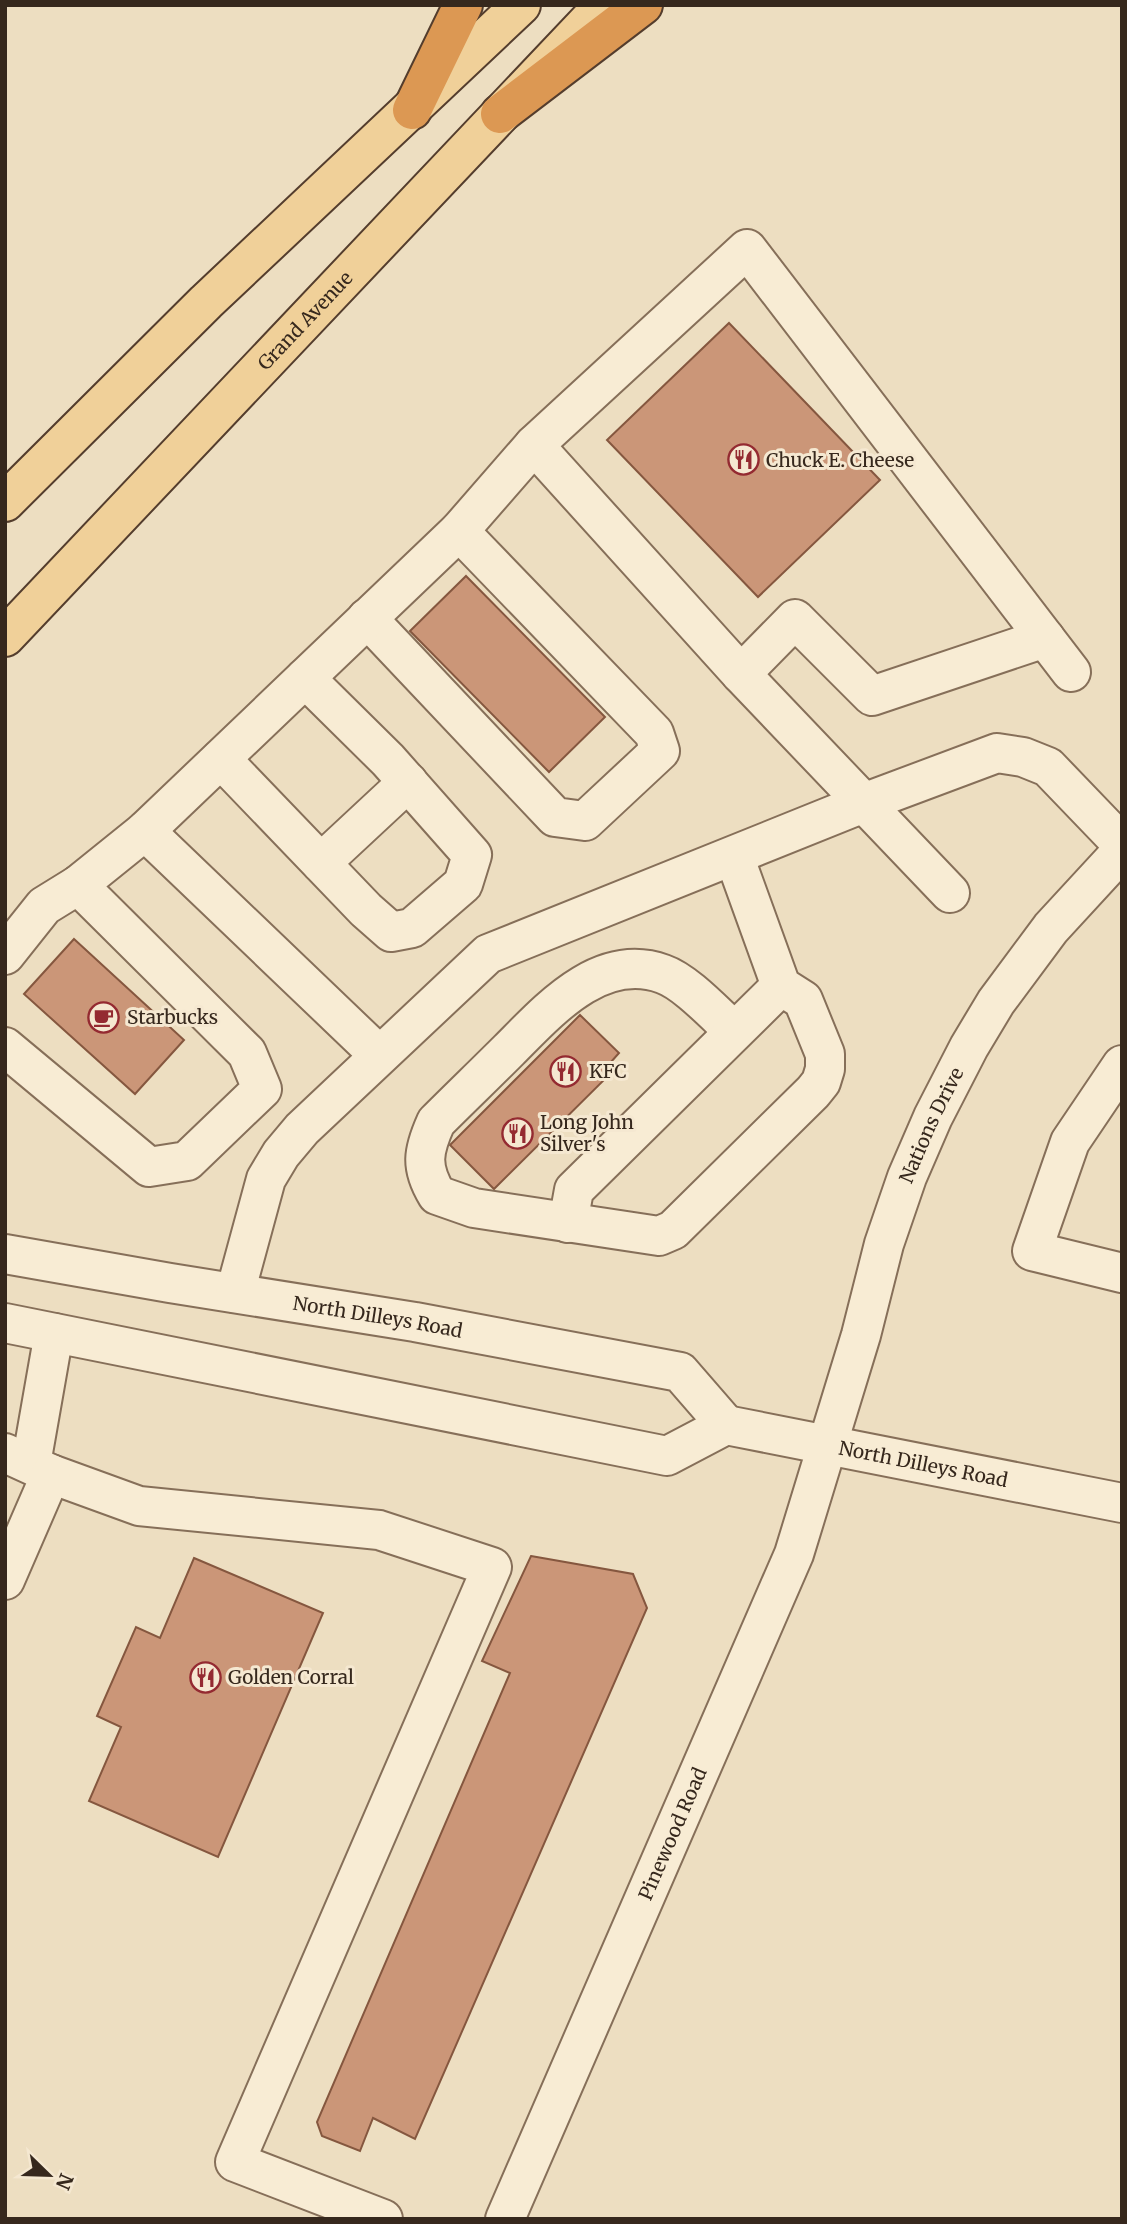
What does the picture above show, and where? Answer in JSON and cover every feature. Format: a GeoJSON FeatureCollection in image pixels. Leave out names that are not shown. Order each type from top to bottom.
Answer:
{"type":"FeatureCollection","features":[{"type":"Feature","properties":{"kind":"highway"},"geometry":{"type":"LineString","coordinates":[[412,110],[463,5]]}},
{"type":"Feature","properties":{"kind":"highway"},"geometry":{"type":"LineString","coordinates":[[500,114],[643,5]]}},
{"type":"Feature","properties":{"kind":"main road"},"geometry":{"type":"LineString","coordinates":[[5,502],[206,302],[521,5]]}},
{"type":"Feature","properties":{"kind":"main road","name":"Grand Avenue"},"geometry":{"type":"LineString","coordinates":[[5,637],[604,5]]}},
{"type":"Feature","properties":{"kind":"street"},"geometry":{"type":"LineString","coordinates":[[5,955],[44,906],[78,885],[145,831],[459,531],[534,445],[747,249],[1071,672]]}},
{"type":"Feature","properties":{"kind":"street"},"geometry":{"type":"LineString","coordinates":[[534,445],[741,674],[950,893]]}},
{"type":"Feature","properties":{"kind":"street"},"geometry":{"type":"LineString","coordinates":[[367,618],[555,817],[585,821],[660,751],[654,733],[459,531]]}},
{"type":"Feature","properties":{"kind":"street"},"geometry":{"type":"LineString","coordinates":[[741,674],[795,619],[872,696],[1045,638]]}},
{"type":"Feature","properties":{"kind":"street"},"geometry":{"type":"LineString","coordinates":[[221,759],[366,910],[391,932],[412,928],[463,884],[472,855],[408,782],[305,678]]}},
{"type":"Feature","properties":{"kind":"street"},"geometry":{"type":"LineString","coordinates":[[235,1293],[266,1179],[281,1154],[302,1129],[488,954],[866,802],[997,753],[1023,757],[1048,767],[1122,844]]}},
{"type":"Feature","properties":{"kind":"street"},"geometry":{"type":"LineString","coordinates":[[321,863],[408,782]]}},
{"type":"Feature","properties":{"kind":"street"},"geometry":{"type":"LineString","coordinates":[[145,831],[379,1055]]}},
{"type":"Feature","properties":{"kind":"street","name":"Nations Drive"},"geometry":{"type":"LineString","coordinates":[[828,1445],[861,1335],[884,1244],[907,1177],[948,1087],[996,1002],[1051,928],[1122,851]]}},
{"type":"Feature","properties":{"kind":"street"},"geometry":{"type":"LineString","coordinates":[[734,856],[781,986],[803,1000],[825,1054],[825,1069],[821,1082],[813,1092],[673,1230],[659,1236],[474,1208],[437,1195],[427,1179],[426,1144],[436,1122],[560,1000],[587,982],[620,970],[664,974],[681,985],[734,1031]]}},
{"type":"Feature","properties":{"kind":"street"},"geometry":{"type":"LineString","coordinates":[[5,1047],[149,1167],[187,1161],[262,1089],[247,1053],[78,885]]}},
{"type":"Feature","properties":{"kind":"street"},"geometry":{"type":"LineString","coordinates":[[568,1223],[574,1190],[781,986]]}},
{"type":"Feature","properties":{"kind":"street"},"geometry":{"type":"LineString","coordinates":[[1122,1065],[1070,1142],[1032,1251],[1122,1273]]}},
{"type":"Feature","properties":{"kind":"street","name":"North Dilleys Road"},"geometry":{"type":"LineString","coordinates":[[5,1254],[415,1322],[680,1372],[726,1426],[1122,1503]]}},
{"type":"Feature","properties":{"kind":"street"},"geometry":{"type":"LineString","coordinates":[[5,1323],[667,1456],[726,1426]]}},
{"type":"Feature","properties":{"kind":"street"},"geometry":{"type":"LineString","coordinates":[[5,1580],[54,1333]]}},
{"type":"Feature","properties":{"kind":"street","name":"Pinewood Road"},"geometry":{"type":"LineString","coordinates":[[505,2219],[794,1554],[828,1445]]}},
{"type":"Feature","properties":{"kind":"street"},"geometry":{"type":"LineString","coordinates":[[29,1463],[139,1506],[379,1530],[492,1567],[235,2162],[383,2219]]}},
{"type":"Feature","properties":{"kind":"building","name":"Chuck E. Cheese"},"geometry":{"type":"Polygon","coordinates":[[[729,323],[880,480],[758,597],[607,440],[729,323]]]}},
{"type":"Feature","properties":{"kind":"building"},"geometry":{"type":"Polygon","coordinates":[[[466,576],[605,717],[549,772],[410,631],[466,576]]]}},
{"type":"Feature","properties":{"kind":"building","name":"Starbucks"},"geometry":{"type":"Polygon","coordinates":[[[74,939],[184,1040],[135,1094],[24,994],[74,939]]]}},
{"type":"Feature","properties":{"kind":"building"},"geometry":{"type":"Polygon","coordinates":[[[580,1015],[619,1053],[602,1072],[608,1076],[494,1189],[450,1145],[580,1015]]]}},
{"type":"Feature","properties":{"kind":"building"},"geometry":{"type":"Polygon","coordinates":[[[531,1556],[633,1574],[647,1608],[415,2139],[373,2118],[360,2151],[322,2136],[317,2122],[510,1673],[482,1661],[531,1556]]]}},
{"type":"Feature","properties":{"kind":"building","name":"Golden Corral"},"geometry":{"type":"Polygon","coordinates":[[[194,1558],[323,1613],[218,1857],[89,1801],[121,1727],[97,1716],[136,1627],[160,1638],[194,1558]]]}},
{"type":"Feature","properties":{"kind":"place","name":"Chuck E. Cheese"},"geometry":{"type":"Point","coordinates":[743,460]}},
{"type":"Feature","properties":{"kind":"place","name":"Starbucks"},"geometry":{"type":"Point","coordinates":[104,1017]}},
{"type":"Feature","properties":{"kind":"place","name":"KFC"},"geometry":{"type":"Point","coordinates":[566,1071]}},
{"type":"Feature","properties":{"kind":"place","name":"Long John Silver's"},"geometry":{"type":"Point","coordinates":[517,1133]}},
{"type":"Feature","properties":{"kind":"place","name":"Golden Corral"},"geometry":{"type":"Point","coordinates":[205,1677]}}]}
